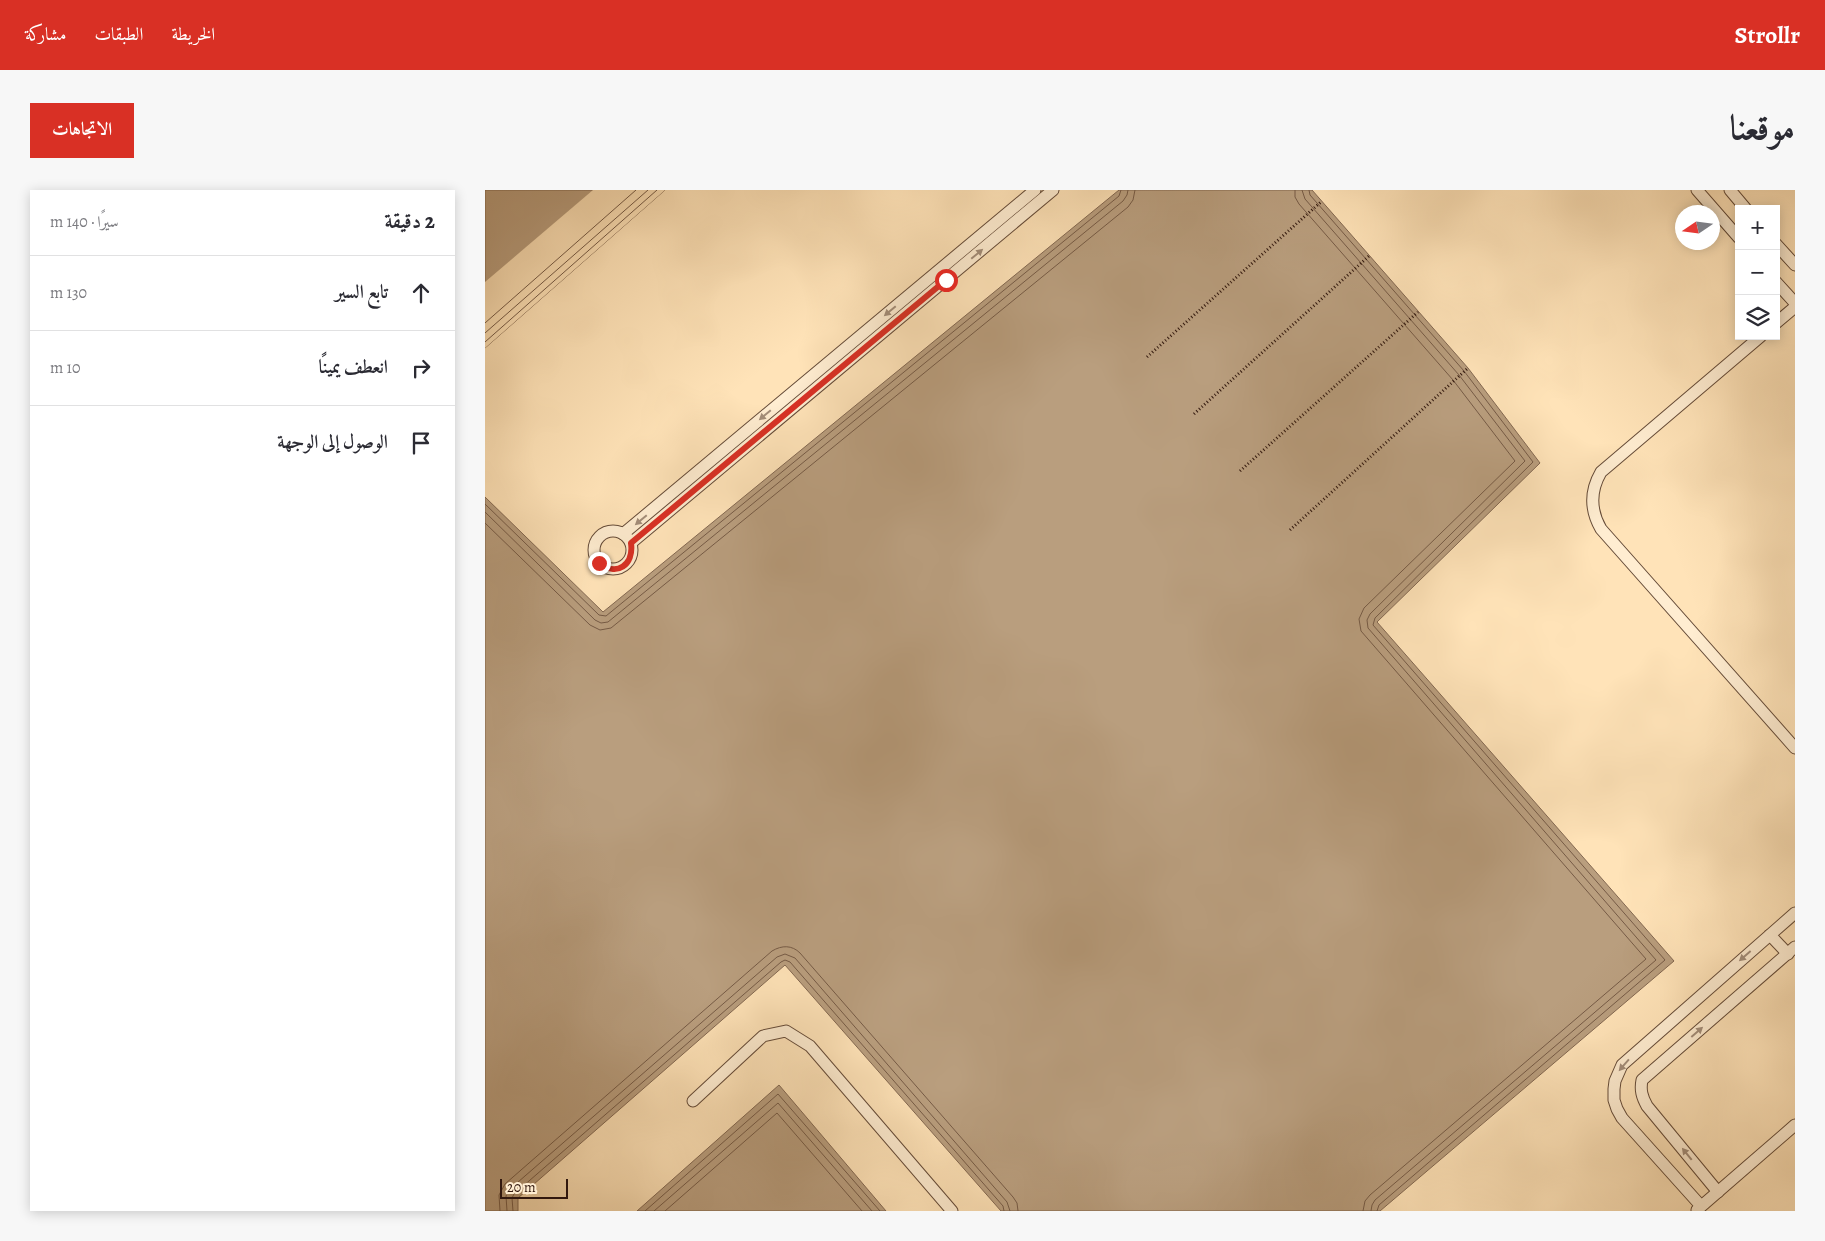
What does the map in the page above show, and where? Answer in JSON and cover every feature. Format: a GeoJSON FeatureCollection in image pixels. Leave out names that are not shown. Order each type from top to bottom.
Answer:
{"type":"FeatureCollection","features":[{"type":"Feature","properties":{"kind":"lane"},"geometry":{"type":"LineString","coordinates":[[631,543],[915,298],[1035,190]]}},
{"type":"Feature","properties":{"kind":"lane"},"geometry":{"type":"LineString","coordinates":[[623,534],[915,298],[1053,190]]}},
{"type":"Feature","properties":{"kind":"lane"},"geometry":{"type":"LineString","coordinates":[[1697,190],[1735,233]]}},
{"type":"Feature","properties":{"kind":"lane"},"geometry":{"type":"LineString","coordinates":[[1730,190],[1743,205]]}},
{"type":"Feature","properties":{"kind":"lane"},"geometry":{"type":"LineString","coordinates":[[1780,248],[1795,265]]}},
{"type":"Feature","properties":{"kind":"lane"},"geometry":{"type":"LineString","coordinates":[[1780,287],[1795,305],[1780,319]]}},
{"type":"Feature","properties":{"kind":"lane"},"geometry":{"type":"LineString","coordinates":[[1756,340],[1601,472],[1595,485],[1592,500],[1596,520],[1601,529],[1795,748]]}},
{"type":"Feature","properties":{"kind":"lane"},"geometry":{"type":"LineString","coordinates":[[613,531],[623,534],[631,543],[631,558],[620,568],[605,568],[595,557],[594,549],[596,542],[600,536],[613,531]]}},
{"type":"Feature","properties":{"kind":"lane"},"geometry":{"type":"LineString","coordinates":[[1795,913],[1622,1065],[1615,1081],[1614,1100],[1622,1118],[1698,1209],[1795,1125]]}},
{"type":"Feature","properties":{"kind":"lane"},"geometry":{"type":"LineString","coordinates":[[1717,1192],[1647,1106],[1642,1098],[1642,1080],[1791,950],[1770,935]]}},
{"type":"Feature","properties":{"kind":"lane"},"geometry":{"type":"LineString","coordinates":[[693,1101],[763,1036],[786,1031],[810,1046],[952,1211]]}},
{"type":"Feature","properties":{"kind":"path"},"geometry":{"type":"LineString","coordinates":[[1147,357],[1322,201]]}},
{"type":"Feature","properties":{"kind":"path"},"geometry":{"type":"LineString","coordinates":[[1194,414],[1369,256]]}},
{"type":"Feature","properties":{"kind":"path"},"geometry":{"type":"LineString","coordinates":[[1240,471],[1418,312]]}},
{"type":"Feature","properties":{"kind":"path"},"geometry":{"type":"LineString","coordinates":[[1290,530],[1468,368]]}},
{"type":"Feature","properties":{"kind":"water"},"geometry":{"type":"Polygon","coordinates":[[[485,190],[665,190],[485,348],[485,190]]]}},
{"type":"Feature","properties":{"kind":"water"},"geometry":{"type":"Polygon","coordinates":[[[1119,190],[1312,190],[1468,368],[1540,463],[1377,622],[1674,961],[1380,1211],[1001,1211],[785,965],[518,1198],[518,1211],[485,1211],[485,497],[603,612],[1119,190]]]}},
{"type":"Feature","properties":{"kind":"water"},"geometry":{"type":"Polygon","coordinates":[[[779,1085],[886,1211],[637,1211],[779,1085]]]}},
{"type":"Feature","properties":{"kind":"pier"},"geometry":{"type":"Polygon","coordinates":[[[593,190],[665,190],[485,348],[485,282],[593,190]]]}},
{"type":"Feature","properties":{"kind":"route"},"geometry":{"type":"LineString","coordinates":[[599,563],[605,568],[613,569],[620,568],[626,564],[631,558],[631,543],[946,280]]}}]}
